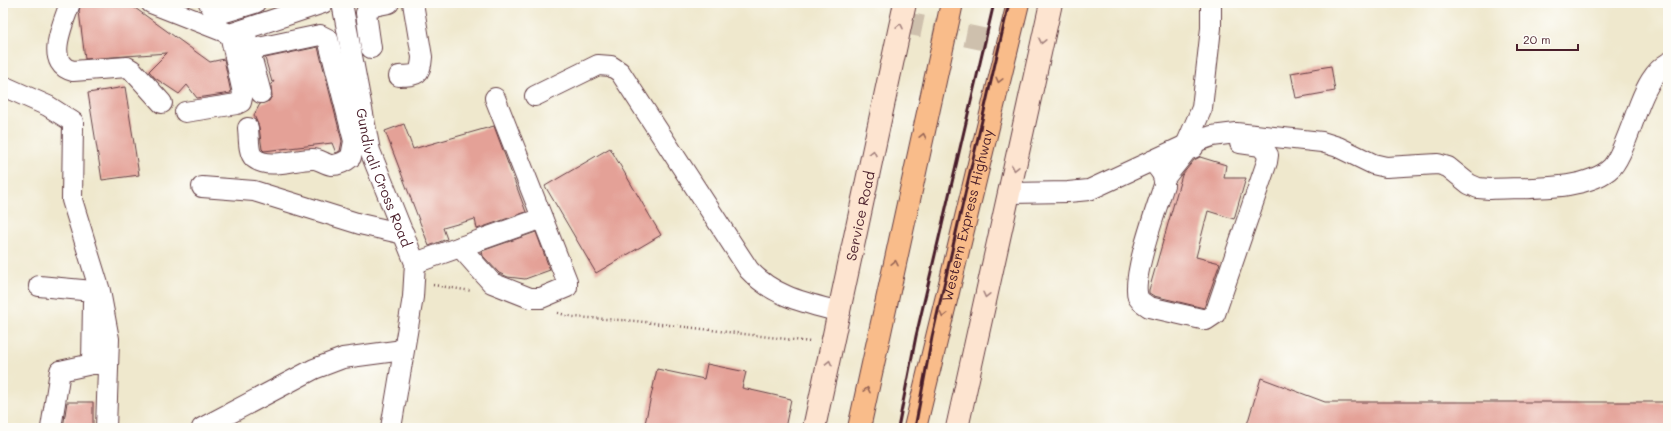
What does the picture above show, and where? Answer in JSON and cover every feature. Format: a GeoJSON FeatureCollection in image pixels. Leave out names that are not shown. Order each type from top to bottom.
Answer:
{"type":"FeatureCollection","features":[{"type":"Feature","properties":{"kind":"highway"},"geometry":{"type":"LineString","coordinates":[[859,428],[952,3]]}},
{"type":"Feature","properties":{"kind":"highway","name":"Western Express Highway"},"geometry":{"type":"LineString","coordinates":[[915,428],[1018,3]]}},
{"type":"Feature","properties":{"kind":"street"},"geometry":{"type":"LineString","coordinates":[[70,3],[57,44],[61,64],[66,69],[73,70],[126,67],[132,70],[162,103]]}},
{"type":"Feature","properties":{"kind":"street"},"geometry":{"type":"LineString","coordinates":[[137,3],[171,9],[237,32],[250,50],[261,93]]}},
{"type":"Feature","properties":{"kind":"street"},"geometry":{"type":"LineString","coordinates":[[209,3],[214,11],[222,13],[255,3]]}},
{"type":"Feature","properties":{"kind":"street"},"geometry":{"type":"LineString","coordinates":[[237,32],[323,3]]}},
{"type":"Feature","properties":{"kind":"street","name":"Gundivali Cross Road"},"geometry":{"type":"LineString","coordinates":[[342,3],[370,151],[416,263],[413,297],[391,428]]}},
{"type":"Feature","properties":{"kind":"street"},"geometry":{"type":"LineString","coordinates":[[350,43],[371,48],[366,14],[369,7],[389,3]]}},
{"type":"Feature","properties":{"kind":"street"},"geometry":{"type":"LineString","coordinates":[[399,76],[416,75],[422,66],[422,57],[413,3]]}},
{"type":"Feature","properties":{"kind":"street","name":"Service Road"},"geometry":{"type":"LineString","coordinates":[[814,428],[905,3]]}},
{"type":"Feature","properties":{"kind":"street"},"geometry":{"type":"LineString","coordinates":[[956,428],[1050,3]]}},
{"type":"Feature","properties":{"kind":"street"},"geometry":{"type":"LineString","coordinates":[[1186,145],[1202,108],[1211,28],[1211,3]]}},
{"type":"Feature","properties":{"kind":"street"},"geometry":{"type":"LineString","coordinates":[[171,9],[200,31]]}},
{"type":"Feature","properties":{"kind":"street"},"geometry":{"type":"LineString","coordinates":[[185,112],[240,102],[243,94],[237,32]]}},
{"type":"Feature","properties":{"kind":"street"},"geometry":{"type":"LineString","coordinates":[[248,128],[253,158],[262,162],[273,163],[313,158],[331,165],[343,163],[351,157],[354,141],[328,40],[320,35],[250,50]]}},
{"type":"Feature","properties":{"kind":"street"},"geometry":{"type":"LineString","coordinates":[[1009,193],[1068,192],[1089,190],[1186,145],[1212,136],[1236,133],[1322,142],[1338,147],[1373,164],[1386,167],[1438,164],[1448,168],[1469,184],[1478,188],[1490,189],[1576,184],[1596,178],[1612,166],[1620,153],[1648,84],[1663,66],[1668,63]]}},
{"type":"Feature","properties":{"kind":"street"},"geometry":{"type":"LineString","coordinates":[[535,96],[598,65],[611,66],[620,72],[749,270],[776,292],[840,312]]}},
{"type":"Feature","properties":{"kind":"street"},"geometry":{"type":"LineString","coordinates":[[3,86],[48,106],[73,122],[72,200],[109,339],[100,364],[106,428]]}},
{"type":"Feature","properties":{"kind":"street"},"geometry":{"type":"LineString","coordinates":[[460,248],[492,283],[530,298],[541,298],[565,289],[567,285],[495,98]]}},
{"type":"Feature","properties":{"kind":"street"},"geometry":{"type":"LineString","coordinates":[[1152,161],[1160,170],[1164,179],[1136,282],[1138,296],[1142,302],[1149,307],[1206,320],[1215,314],[1267,162],[1268,155],[1261,146],[1215,140],[1187,150],[1164,179]]}},
{"type":"Feature","properties":{"kind":"street"},"geometry":{"type":"LineString","coordinates":[[202,187],[254,191],[360,224],[404,234]]}},
{"type":"Feature","properties":{"kind":"street"},"geometry":{"type":"LineString","coordinates":[[416,263],[542,218]]}},
{"type":"Feature","properties":{"kind":"street"},"geometry":{"type":"LineString","coordinates":[[39,286],[97,291]]}},
{"type":"Feature","properties":{"kind":"street"},"geometry":{"type":"LineString","coordinates":[[202,428],[314,369],[343,358],[403,350]]}},
{"type":"Feature","properties":{"kind":"street"},"geometry":{"type":"LineString","coordinates":[[51,428],[60,371],[100,364]]}},
{"type":"Feature","properties":{"kind":"path"},"geometry":{"type":"LineString","coordinates":[[431,285],[478,292]]}},
{"type":"Feature","properties":{"kind":"path"},"geometry":{"type":"LineString","coordinates":[[551,312],[573,317],[636,321],[807,341]]}},
{"type":"Feature","properties":{"kind":"building"},"geometry":{"type":"Polygon","coordinates":[[[81,3],[128,3],[210,62],[224,59],[231,93],[197,98],[187,85],[179,94],[155,78],[149,71],[167,53],[85,59],[79,11],[81,3]]]}},
{"type":"Feature","properties":{"kind":"building"},"geometry":{"type":"Polygon","coordinates":[[[318,47],[342,141],[340,151],[336,153],[332,143],[264,151],[262,149],[259,127],[254,115],[260,104],[269,101],[272,96],[271,86],[274,81],[272,82],[265,58],[318,47]]]}},
{"type":"Feature","properties":{"kind":"building"},"geometry":{"type":"Polygon","coordinates":[[[1331,66],[1335,91],[1296,98],[1291,73],[1331,66]]]}},
{"type":"Feature","properties":{"kind":"building"},"geometry":{"type":"Polygon","coordinates":[[[125,87],[139,175],[102,180],[88,93],[125,87]]]}},
{"type":"Feature","properties":{"kind":"building"},"geometry":{"type":"Polygon","coordinates":[[[404,124],[413,149],[494,126],[526,212],[477,229],[475,219],[443,228],[447,239],[429,246],[385,131],[404,124]]]}},
{"type":"Feature","properties":{"kind":"building"},"geometry":{"type":"Polygon","coordinates":[[[610,148],[661,235],[596,273],[545,186],[610,148]]]}},
{"type":"Feature","properties":{"kind":"building"},"geometry":{"type":"Polygon","coordinates":[[[1200,157],[1226,165],[1224,178],[1246,178],[1234,219],[1208,211],[1196,257],[1220,263],[1204,308],[1154,296],[1149,293],[1182,175],[1194,160],[1200,157]]]}},
{"type":"Feature","properties":{"kind":"building"},"geometry":{"type":"Polygon","coordinates":[[[536,232],[550,270],[525,279],[508,277],[499,273],[483,256],[482,251],[536,232]]]}},
{"type":"Feature","properties":{"kind":"building"},"geometry":{"type":"Polygon","coordinates":[[[707,364],[746,372],[742,388],[791,399],[785,428],[644,428],[657,369],[704,379],[707,364]]]}},
{"type":"Feature","properties":{"kind":"building"},"geometry":{"type":"Polygon","coordinates":[[[1261,378],[1325,402],[1668,402],[1668,428],[1246,428],[1261,378]]]}},
{"type":"Feature","properties":{"kind":"building"},"geometry":{"type":"Polygon","coordinates":[[[67,402],[93,402],[93,428],[63,428],[67,402]]]}},
{"type":"Feature","properties":{"kind":"tunnel"},"geometry":{"type":"LineString","coordinates":[[901,22],[1040,51]]}},
{"type":"Feature","properties":{"kind":"railway"},"geometry":{"type":"LineString","coordinates":[[898,428],[916,336],[994,3]]}},
{"type":"Feature","properties":{"kind":"railway"},"geometry":{"type":"LineString","coordinates":[[915,428],[932,337],[1009,3]]}}]}
